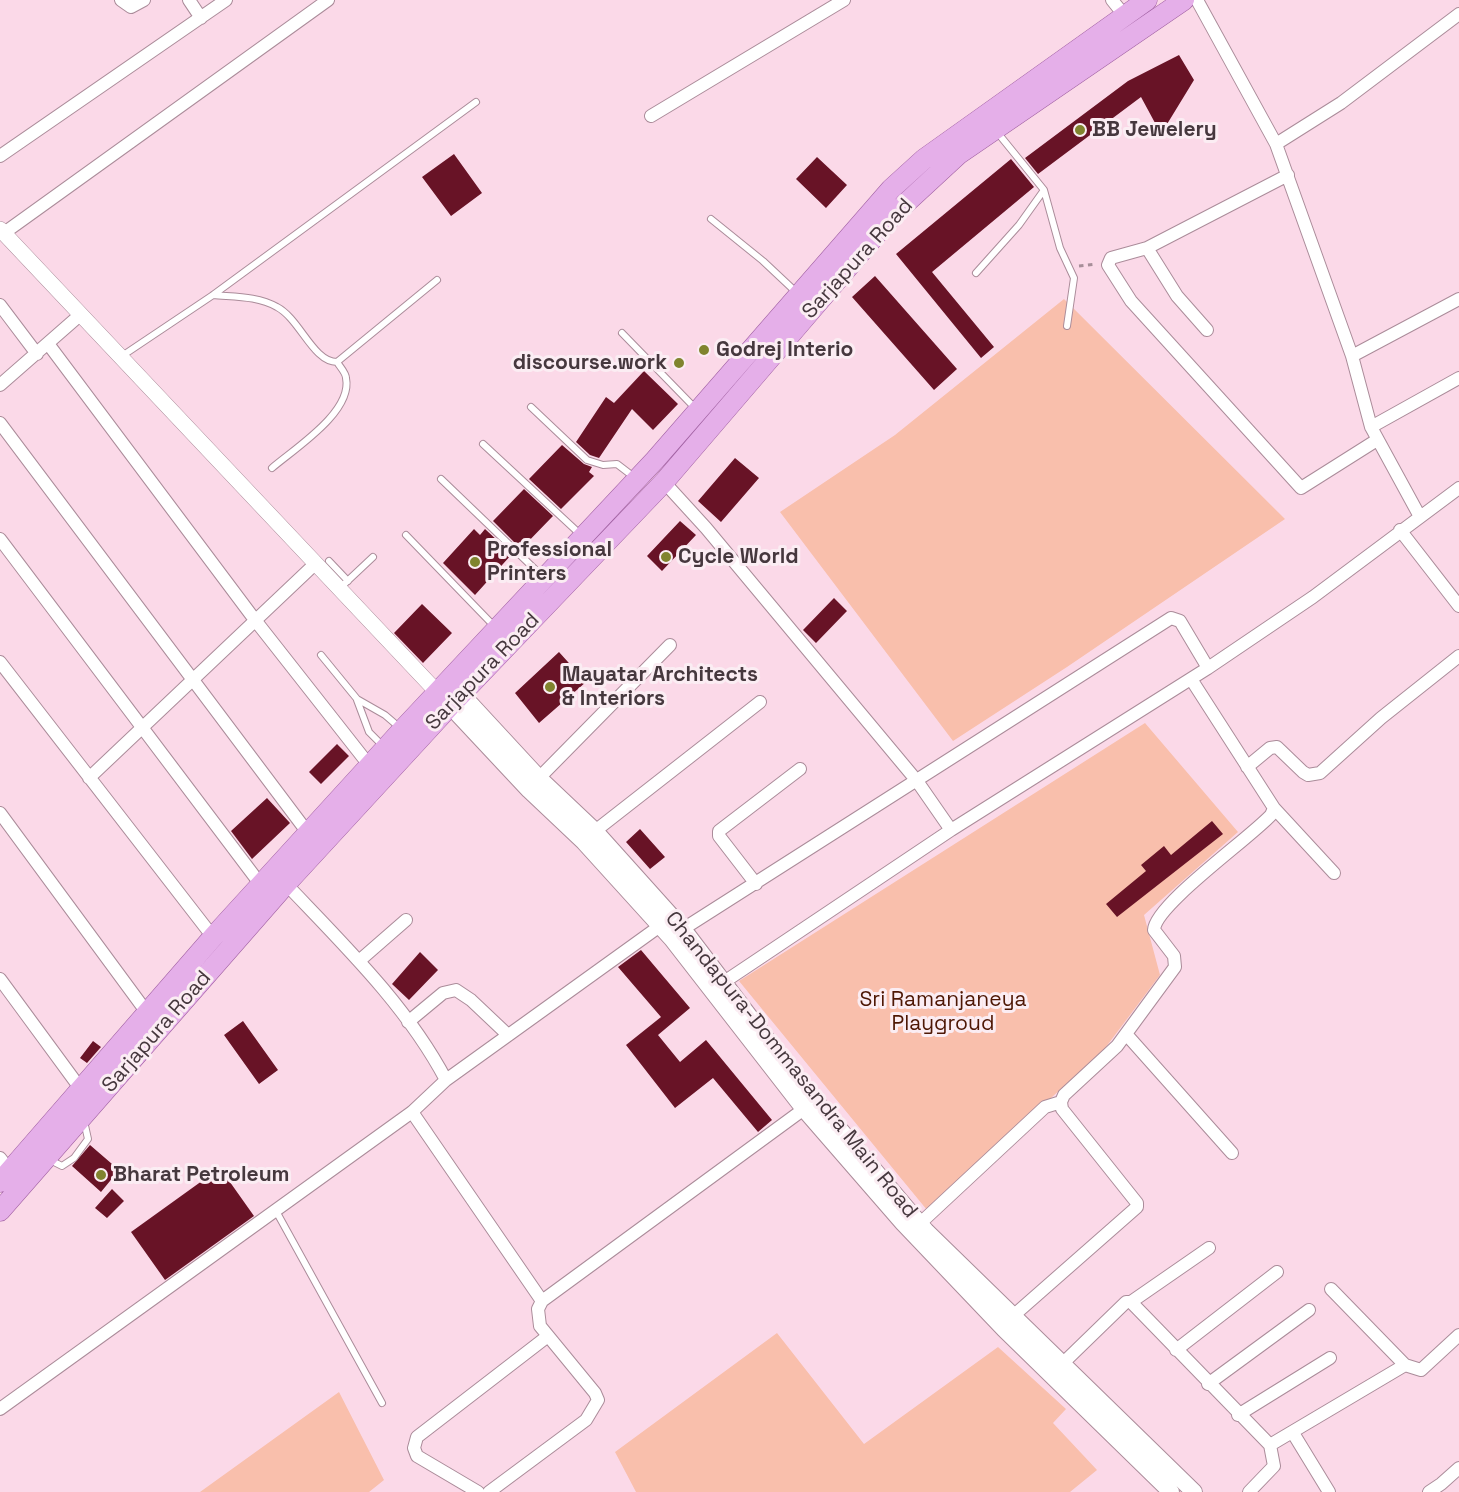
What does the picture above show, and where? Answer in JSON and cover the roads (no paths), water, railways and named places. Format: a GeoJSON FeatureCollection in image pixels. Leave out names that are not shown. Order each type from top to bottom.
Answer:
{"type":"FeatureCollection","features":[{"type":"Feature","properties":{"kind":"main road","name":"Sarjapura Road"},"geometry":{"type":"LineString","coordinates":[[0,1211],[46,1158],[148,1014],[213,938],[402,730],[450,693],[664,482],[893,215],[959,154],[989,122],[1118,8],[1147,0]]}},
{"type":"Feature","properties":{"kind":"main road","name":"Sarjapura Road"},"geometry":{"type":"LineString","coordinates":[[3,1170],[86,1104],[286,884],[450,693],[498,630],[637,480],[891,189],[924,159],[989,122],[1057,91],[1184,0]]}},
{"type":"Feature","properties":{"kind":"main road","name":"Chandapura-Dommasandra Main Road"},"geometry":{"type":"LineString","coordinates":[[450,693],[595,831],[683,929],[797,1079],[915,1228],[1013,1316],[1057,1369],[1194,1492]]}},
{"type":"Feature","properties":{"kind":"main road","name":"Chandapura-Dommasandra Main Road"},"geometry":{"type":"LineString","coordinates":[[450,693],[529,790],[584,842],[660,926],[804,1109],[915,1228],[1057,1369],[1171,1492]]}},
{"type":"Feature","properties":{"kind":"street"},"geometry":{"type":"LineString","coordinates":[[121,0],[131,7],[144,0]]}},
{"type":"Feature","properties":{"kind":"street"},"geometry":{"type":"LineString","coordinates":[[189,0],[201,18]]}},
{"type":"Feature","properties":{"kind":"street"},"geometry":{"type":"LineString","coordinates":[[0,156],[225,0]]}},
{"type":"Feature","properties":{"kind":"street"},"geometry":{"type":"LineString","coordinates":[[328,0],[2,231],[80,315],[450,693]]}},
{"type":"Feature","properties":{"kind":"street"},"geometry":{"type":"LineString","coordinates":[[651,116],[843,0]]}},
{"type":"Feature","properties":{"kind":"street"},"geometry":{"type":"LineString","coordinates":[[1197,0],[1276,144],[1352,356],[1371,427],[1419,515]]}},
{"type":"Feature","properties":{"kind":"street"},"geometry":{"type":"LineString","coordinates":[[1276,144],[1341,103],[1459,14]]}},
{"type":"Feature","properties":{"kind":"street"},"geometry":{"type":"LineString","coordinates":[[1288,175],[1147,248],[1112,258],[1108,265],[1110,271],[1131,301],[1239,417],[1297,486],[1305,488],[1377,440]]}},
{"type":"Feature","properties":{"kind":"street"},"geometry":{"type":"LineString","coordinates":[[1147,248],[1177,296],[1207,330]]}},
{"type":"Feature","properties":{"kind":"street"},"geometry":{"type":"LineString","coordinates":[[1352,356],[1459,299]]}},
{"type":"Feature","properties":{"kind":"street"},"geometry":{"type":"LineString","coordinates":[[0,305],[37,354]]}},
{"type":"Feature","properties":{"kind":"street"},"geometry":{"type":"LineString","coordinates":[[0,385],[49,345],[80,315]]}},
{"type":"Feature","properties":{"kind":"street"},"geometry":{"type":"LineString","coordinates":[[49,345],[255,620],[369,765]]}},
{"type":"Feature","properties":{"kind":"street"},"geometry":{"type":"LineString","coordinates":[[1371,427],[1459,378]]}},
{"type":"Feature","properties":{"kind":"street"},"geometry":{"type":"LineString","coordinates":[[0,423],[308,833]]}},
{"type":"Feature","properties":{"kind":"street"},"geometry":{"type":"LineString","coordinates":[[664,482],[706,528],[916,781],[951,830]]}},
{"type":"Feature","properties":{"kind":"street"},"geometry":{"type":"LineString","coordinates":[[724,982],[951,830],[1208,668],[1313,597],[1419,515],[1459,488]]}},
{"type":"Feature","properties":{"kind":"street"},"geometry":{"type":"LineString","coordinates":[[1400,530],[1459,606]]}},
{"type":"Feature","properties":{"kind":"street"},"geometry":{"type":"LineString","coordinates":[[0,539],[261,885]]}},
{"type":"Feature","properties":{"kind":"street"},"geometry":{"type":"LineString","coordinates":[[89,778],[141,726],[255,620],[323,562]]}},
{"type":"Feature","properties":{"kind":"street"},"geometry":{"type":"LineString","coordinates":[[683,929],[1171,618],[1180,621],[1208,668]]}},
{"type":"Feature","properties":{"kind":"street"},"geometry":{"type":"LineString","coordinates":[[538,778],[670,645]]}},
{"type":"Feature","properties":{"kind":"street"},"geometry":{"type":"LineString","coordinates":[[1247,767],[1270,748],[1277,747],[1303,772],[1308,775],[1320,773],[1381,718],[1459,656]]}},
{"type":"Feature","properties":{"kind":"street"},"geometry":{"type":"LineString","coordinates":[[0,662],[213,938]]}},
{"type":"Feature","properties":{"kind":"street"},"geometry":{"type":"LineString","coordinates":[[1191,679],[1274,808],[1334,873]]}},
{"type":"Feature","properties":{"kind":"street"},"geometry":{"type":"LineString","coordinates":[[595,831],[760,702]]}},
{"type":"Feature","properties":{"kind":"street"},"geometry":{"type":"LineString","coordinates":[[756,884],[719,836],[719,831],[800,769]]}},
{"type":"Feature","properties":{"kind":"street"},"geometry":{"type":"LineString","coordinates":[[915,1228],[1045,1107],[1060,1102],[1064,1095],[1126,1035],[1175,967],[1174,956],[1154,930],[1155,922],[1179,896],[1267,820],[1274,808]]}},
{"type":"Feature","properties":{"kind":"street"},"geometry":{"type":"LineString","coordinates":[[0,813],[148,1014]]}},
{"type":"Feature","properties":{"kind":"street"},"geometry":{"type":"LineString","coordinates":[[286,884],[359,961],[431,1050],[446,1080]]}},
{"type":"Feature","properties":{"kind":"street"},"geometry":{"type":"LineString","coordinates":[[359,961],[406,920]]}},
{"type":"Feature","properties":{"kind":"street"},"geometry":{"type":"LineString","coordinates":[[0,1409],[412,1112],[446,1080],[660,926]]}},
{"type":"Feature","properties":{"kind":"street"},"geometry":{"type":"LineString","coordinates":[[0,979],[86,1104]]}},
{"type":"Feature","properties":{"kind":"street"},"geometry":{"type":"LineString","coordinates":[[408,1022],[443,993],[456,990],[471,1000],[508,1035]]}},
{"type":"Feature","properties":{"kind":"street"},"geometry":{"type":"LineString","coordinates":[[1126,1035],[1232,1153]]}},
{"type":"Feature","properties":{"kind":"street"},"geometry":{"type":"LineString","coordinates":[[1013,1316],[1137,1208],[1137,1203],[1062,1109],[1060,1102]]}},
{"type":"Feature","properties":{"kind":"street"},"geometry":{"type":"LineString","coordinates":[[489,1492],[586,1420],[598,1400],[596,1392],[548,1336],[538,1317],[538,1309],[542,1301],[804,1109]]}},
{"type":"Feature","properties":{"kind":"street"},"geometry":{"type":"LineString","coordinates":[[412,1112],[542,1301]]}},
{"type":"Feature","properties":{"kind":"street"},"geometry":{"type":"LineString","coordinates":[[1057,1369],[1126,1302],[1131,1302],[1209,1248]]}},
{"type":"Feature","properties":{"kind":"street"},"geometry":{"type":"LineString","coordinates":[[1176,1350],[1277,1272]]}},
{"type":"Feature","properties":{"kind":"street"},"geometry":{"type":"LineString","coordinates":[[1331,1289],[1405,1365],[1421,1370],[1459,1335]]}},
{"type":"Feature","properties":{"kind":"street"},"geometry":{"type":"LineString","coordinates":[[1131,1302],[1238,1415],[1270,1445],[1274,1466],[1249,1492]]}},
{"type":"Feature","properties":{"kind":"street"},"geometry":{"type":"LineString","coordinates":[[1208,1384],[1309,1310]]}},
{"type":"Feature","properties":{"kind":"street"},"geometry":{"type":"LineString","coordinates":[[477,1492],[417,1456],[414,1442],[417,1437],[548,1336]]}},
{"type":"Feature","properties":{"kind":"street"},"geometry":{"type":"LineString","coordinates":[[1238,1415],[1330,1358]]}},
{"type":"Feature","properties":{"kind":"street"},"geometry":{"type":"LineString","coordinates":[[1270,1445],[1405,1365]]}},
{"type":"Feature","properties":{"kind":"street"},"geometry":{"type":"LineString","coordinates":[[1293,1433],[1329,1492]]}},
{"type":"Feature","properties":{"kind":"street"},"geometry":{"type":"LineString","coordinates":[[1429,1492],[1459,1468]]}},
{"type":"Feature","properties":{"kind":"lane"},"geometry":{"type":"LineString","coordinates":[[122,356],[213,295],[476,102]]}},
{"type":"Feature","properties":{"kind":"lane"},"geometry":{"type":"LineString","coordinates":[[989,122],[1044,190],[1060,249],[1074,278],[1067,326]]}},
{"type":"Feature","properties":{"kind":"lane"},"geometry":{"type":"LineString","coordinates":[[976,273],[1019,225],[1044,190]]}},
{"type":"Feature","properties":{"kind":"lane"},"geometry":{"type":"LineString","coordinates":[[711,219],[763,261],[799,295]]}},
{"type":"Feature","properties":{"kind":"lane"},"geometry":{"type":"LineString","coordinates":[[213,295],[266,301],[280,308],[293,319],[320,356],[328,362],[337,362],[437,280]]}},
{"type":"Feature","properties":{"kind":"lane"},"geometry":{"type":"LineString","coordinates":[[622,333],[697,411]]}},
{"type":"Feature","properties":{"kind":"lane"},"geometry":{"type":"LineString","coordinates":[[272,468],[333,416],[344,396],[346,384],[346,376],[337,362]]}},
{"type":"Feature","properties":{"kind":"lane"},"geometry":{"type":"LineString","coordinates":[[531,407],[587,460],[603,465],[617,464],[637,480]]}},
{"type":"Feature","properties":{"kind":"lane"},"geometry":{"type":"LineString","coordinates":[[483,444],[583,537]]}},
{"type":"Feature","properties":{"kind":"lane"},"geometry":{"type":"LineString","coordinates":[[441,479],[545,579]]}},
{"type":"Feature","properties":{"kind":"lane"},"geometry":{"type":"LineString","coordinates":[[405,535],[498,630]]}},
{"type":"Feature","properties":{"kind":"lane"},"geometry":{"type":"LineString","coordinates":[[344,585],[373,557]]}},
{"type":"Feature","properties":{"kind":"lane"},"geometry":{"type":"LineString","coordinates":[[321,655],[357,699],[369,732],[385,748]]}},
{"type":"Feature","properties":{"kind":"lane"},"geometry":{"type":"LineString","coordinates":[[357,699],[385,715],[402,730]]}},
{"type":"Feature","properties":{"kind":"lane"},"geometry":{"type":"LineString","coordinates":[[276,1211],[382,1403]]}},
{"type":"Feature","properties":{"kind":"place","name":"BB Jewelery"},"geometry":{"type":"Point","coordinates":[1080,130]}},
{"type":"Feature","properties":{"kind":"place","name":"Godrej Interio"},"geometry":{"type":"Point","coordinates":[704,350]}},
{"type":"Feature","properties":{"kind":"place","name":"discourse.work"},"geometry":{"type":"Point","coordinates":[679,363]}},
{"type":"Feature","properties":{"kind":"place","name":"Cycle World"},"geometry":{"type":"Point","coordinates":[666,557]}},
{"type":"Feature","properties":{"kind":"place","name":"Professional Printers"},"geometry":{"type":"Point","coordinates":[475,562]}},
{"type":"Feature","properties":{"kind":"place","name":"Mayatar Architects & Interiors"},"geometry":{"type":"Point","coordinates":[550,687]}},
{"type":"Feature","properties":{"kind":"place","name":"Bharat Petroleum"},"geometry":{"type":"Point","coordinates":[101,1175]}},
{"type":"Feature","properties":{"kind":"park label","name":"Sri Ramanjaneya Playgroud"},"geometry":{"type":"Point","coordinates":[943,1012]}}]}
